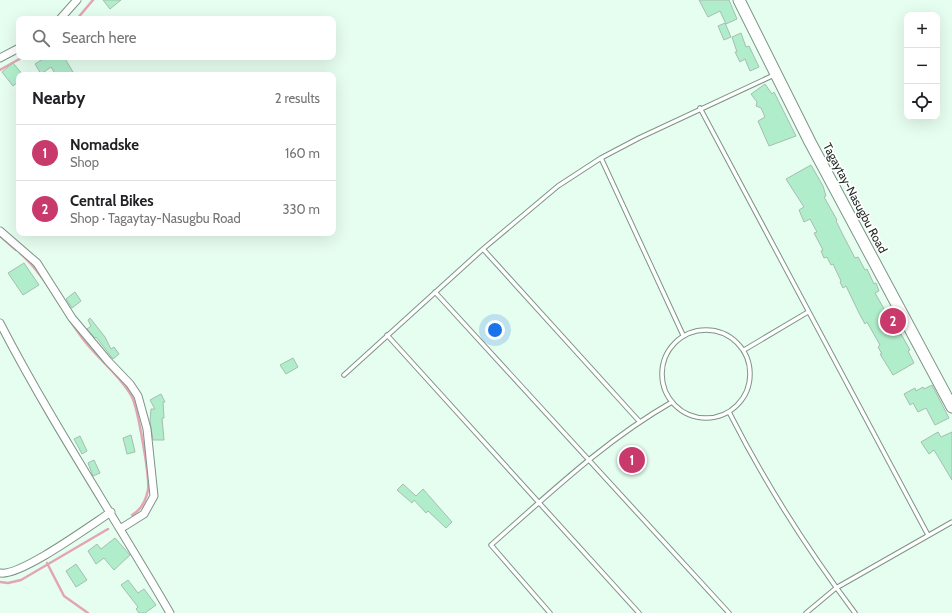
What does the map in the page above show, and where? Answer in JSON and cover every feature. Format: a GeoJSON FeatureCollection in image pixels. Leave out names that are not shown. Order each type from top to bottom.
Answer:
{"type":"FeatureCollection","features":[{"type":"Feature","properties":{"kind":"main road","name":"Tagaytay-Nasugbu Road"},"geometry":{"type":"LineString","coordinates":[[738,0],[775,74],[952,407]]}},
{"type":"Feature","properties":{"kind":"street"},"geometry":{"type":"LineString","coordinates":[[63,16],[77,0]]}},
{"type":"Feature","properties":{"kind":"street"},"geometry":{"type":"LineString","coordinates":[[0,58],[16,50]]}},
{"type":"Feature","properties":{"kind":"street"},"geometry":{"type":"LineString","coordinates":[[0,231],[37,263],[72,318],[108,361],[130,384],[138,396],[147,428],[154,496],[144,514],[120,528]]}},
{"type":"Feature","properties":{"kind":"street"},"geometry":{"type":"LineString","coordinates":[[0,323],[61,433],[111,512],[170,613]]}},
{"type":"Feature","properties":{"kind":"street"},"geometry":{"type":"LineString","coordinates":[[0,573],[16,571],[31,564],[111,512]]}},
{"type":"Feature","properties":{"kind":"lane"},"geometry":{"type":"LineString","coordinates":[[344,375],[483,249],[543,197],[601,158],[700,108],[775,74]]}},
{"type":"Feature","properties":{"kind":"lane"},"geometry":{"type":"LineString","coordinates":[[700,108],[928,535]]}},
{"type":"Feature","properties":{"kind":"lane"},"geometry":{"type":"LineString","coordinates":[[601,158],[683,335]]}},
{"type":"Feature","properties":{"kind":"lane"},"geometry":{"type":"LineString","coordinates":[[483,249],[639,421]]}},
{"type":"Feature","properties":{"kind":"lane"},"geometry":{"type":"LineString","coordinates":[[435,292],[729,613]]}},
{"type":"Feature","properties":{"kind":"lane"},"geometry":{"type":"LineString","coordinates":[[744,350],[808,312]]}},
{"type":"Feature","properties":{"kind":"lane"},"geometry":{"type":"LineString","coordinates":[[709,329],[723,332],[735,340],[744,350],[749,363],[749,384],[740,403],[728,412],[717,417],[705,418],[692,416],[681,411],[672,402],[664,389],[662,374],[664,359],[671,346],[683,335],[696,330],[709,329]]}},
{"type":"Feature","properties":{"kind":"lane"},"geometry":{"type":"LineString","coordinates":[[388,336],[639,613]]}},
{"type":"Feature","properties":{"kind":"lane"},"geometry":{"type":"LineString","coordinates":[[550,613],[491,545],[588,460],[639,421],[672,402]]}},
{"type":"Feature","properties":{"kind":"lane"},"geometry":{"type":"LineString","coordinates":[[728,412],[778,503],[836,588],[855,613]]}},
{"type":"Feature","properties":{"kind":"lane"},"geometry":{"type":"LineString","coordinates":[[806,613],[836,588],[952,522]]}},
{"type":"Feature","properties":{"kind":"building"},"geometry":{"type":"Polygon","coordinates":[[[103,0],[121,0],[110,9],[103,0]]]}},
{"type":"Feature","properties":{"kind":"building"},"geometry":{"type":"Polygon","coordinates":[[[699,0],[729,0],[737,19],[726,24],[720,11],[708,17],[699,0]]]}},
{"type":"Feature","properties":{"kind":"building"},"geometry":{"type":"Polygon","coordinates":[[[725,23],[731,37],[724,40],[718,26],[725,23]]]}},
{"type":"Feature","properties":{"kind":"building"},"geometry":{"type":"Polygon","coordinates":[[[741,33],[746,47],[749,46],[759,67],[750,71],[745,59],[740,62],[735,52],[737,52],[732,37],[741,33]]]}},
{"type":"Feature","properties":{"kind":"building"},"geometry":{"type":"Polygon","coordinates":[[[41,60],[66,60],[73,72],[54,72],[51,67],[44,72],[40,72],[35,64],[41,60]]]}},
{"type":"Feature","properties":{"kind":"building"},"geometry":{"type":"Polygon","coordinates":[[[13,63],[20,72],[16,72],[16,84],[13,86],[2,72],[13,63]]]}},
{"type":"Feature","properties":{"kind":"building"},"geometry":{"type":"Polygon","coordinates":[[[765,84],[772,94],[774,92],[796,136],[769,146],[758,121],[765,117],[761,108],[756,106],[757,102],[751,94],[765,84]]]}},
{"type":"Feature","properties":{"kind":"building"},"geometry":{"type":"Polygon","coordinates":[[[811,165],[823,186],[826,196],[824,197],[855,258],[858,257],[865,270],[867,269],[874,284],[876,283],[879,291],[875,293],[899,335],[901,334],[910,350],[908,351],[914,363],[893,375],[880,354],[882,354],[878,347],[880,345],[867,322],[865,324],[846,286],[843,288],[833,264],[831,265],[827,257],[824,258],[821,251],[823,250],[814,233],[817,232],[810,219],[804,222],[799,210],[804,207],[786,179],[811,165]]]}},
{"type":"Feature","properties":{"kind":"building"},"geometry":{"type":"Polygon","coordinates":[[[24,263],[39,285],[23,295],[8,273],[24,263]]]}},
{"type":"Feature","properties":{"kind":"building"},"geometry":{"type":"Polygon","coordinates":[[[75,292],[81,301],[72,308],[66,299],[75,292]]]}},
{"type":"Feature","properties":{"kind":"building"},"geometry":{"type":"Polygon","coordinates":[[[90,318],[105,337],[111,349],[114,347],[119,354],[113,359],[96,337],[95,338],[87,329],[91,326],[88,320],[90,318]]]}},
{"type":"Feature","properties":{"kind":"building"},"geometry":{"type":"Polygon","coordinates":[[[293,358],[298,367],[286,374],[280,365],[293,358]]]}},
{"type":"Feature","properties":{"kind":"building"},"geometry":{"type":"Polygon","coordinates":[[[932,385],[949,418],[935,425],[926,408],[918,412],[913,403],[910,405],[904,394],[915,388],[916,391],[923,387],[924,389],[932,385]]]}},
{"type":"Feature","properties":{"kind":"building"},"geometry":{"type":"Polygon","coordinates":[[[161,394],[165,402],[163,402],[164,418],[162,418],[164,440],[153,440],[150,421],[151,409],[155,409],[150,400],[161,394]]]}},
{"type":"Feature","properties":{"kind":"building"},"geometry":{"type":"Polygon","coordinates":[[[938,432],[941,437],[952,432],[952,480],[934,450],[929,454],[921,442],[938,432]]]}},
{"type":"Feature","properties":{"kind":"building"},"geometry":{"type":"Polygon","coordinates":[[[131,435],[135,452],[127,454],[123,438],[131,435]]]}},
{"type":"Feature","properties":{"kind":"building"},"geometry":{"type":"Polygon","coordinates":[[[80,436],[87,451],[82,454],[74,439],[80,436]]]}},
{"type":"Feature","properties":{"kind":"building"},"geometry":{"type":"Polygon","coordinates":[[[94,460],[100,473],[93,476],[88,463],[94,460]]]}},
{"type":"Feature","properties":{"kind":"building"},"geometry":{"type":"Polygon","coordinates":[[[403,484],[416,496],[423,489],[452,522],[446,528],[428,511],[426,513],[414,500],[412,503],[397,490],[403,484]]]}},
{"type":"Feature","properties":{"kind":"building"},"geometry":{"type":"Polygon","coordinates":[[[115,538],[130,555],[114,570],[104,558],[96,564],[88,551],[97,544],[101,549],[115,538]]]}},
{"type":"Feature","properties":{"kind":"building"},"geometry":{"type":"Polygon","coordinates":[[[76,564],[87,580],[76,587],[66,571],[76,564]]]}},
{"type":"Feature","properties":{"kind":"building"},"geometry":{"type":"Polygon","coordinates":[[[128,580],[138,593],[144,589],[156,605],[145,613],[139,613],[136,609],[138,607],[121,585],[128,580]]]}},
{"type":"Feature","properties":{"kind":"waterway"},"geometry":{"type":"LineString","coordinates":[[80,16],[93,0]]}},
{"type":"Feature","properties":{"kind":"waterway"},"geometry":{"type":"LineString","coordinates":[[0,70],[18,60]]}},
{"type":"Feature","properties":{"kind":"waterway"},"geometry":{"type":"LineString","coordinates":[[0,236],[16,250]]}},
{"type":"Feature","properties":{"kind":"waterway"},"geometry":{"type":"LineString","coordinates":[[20,253],[30,262],[46,283],[83,339],[122,382],[132,397],[140,429],[148,483],[146,497],[140,508],[132,515]]}},
{"type":"Feature","properties":{"kind":"waterway"},"geometry":{"type":"LineString","coordinates":[[0,582],[8,583],[21,580],[108,529]]}},
{"type":"Feature","properties":{"kind":"waterway"},"geometry":{"type":"LineString","coordinates":[[47,563],[64,596],[88,613]]}},
{"type":"Feature","properties":{"kind":"place","name":"Central Bikes"},"geometry":{"type":"Point","coordinates":[893,321]}},
{"type":"Feature","properties":{"kind":"place","name":"Nomadske"},"geometry":{"type":"Point","coordinates":[632,460]}}]}
